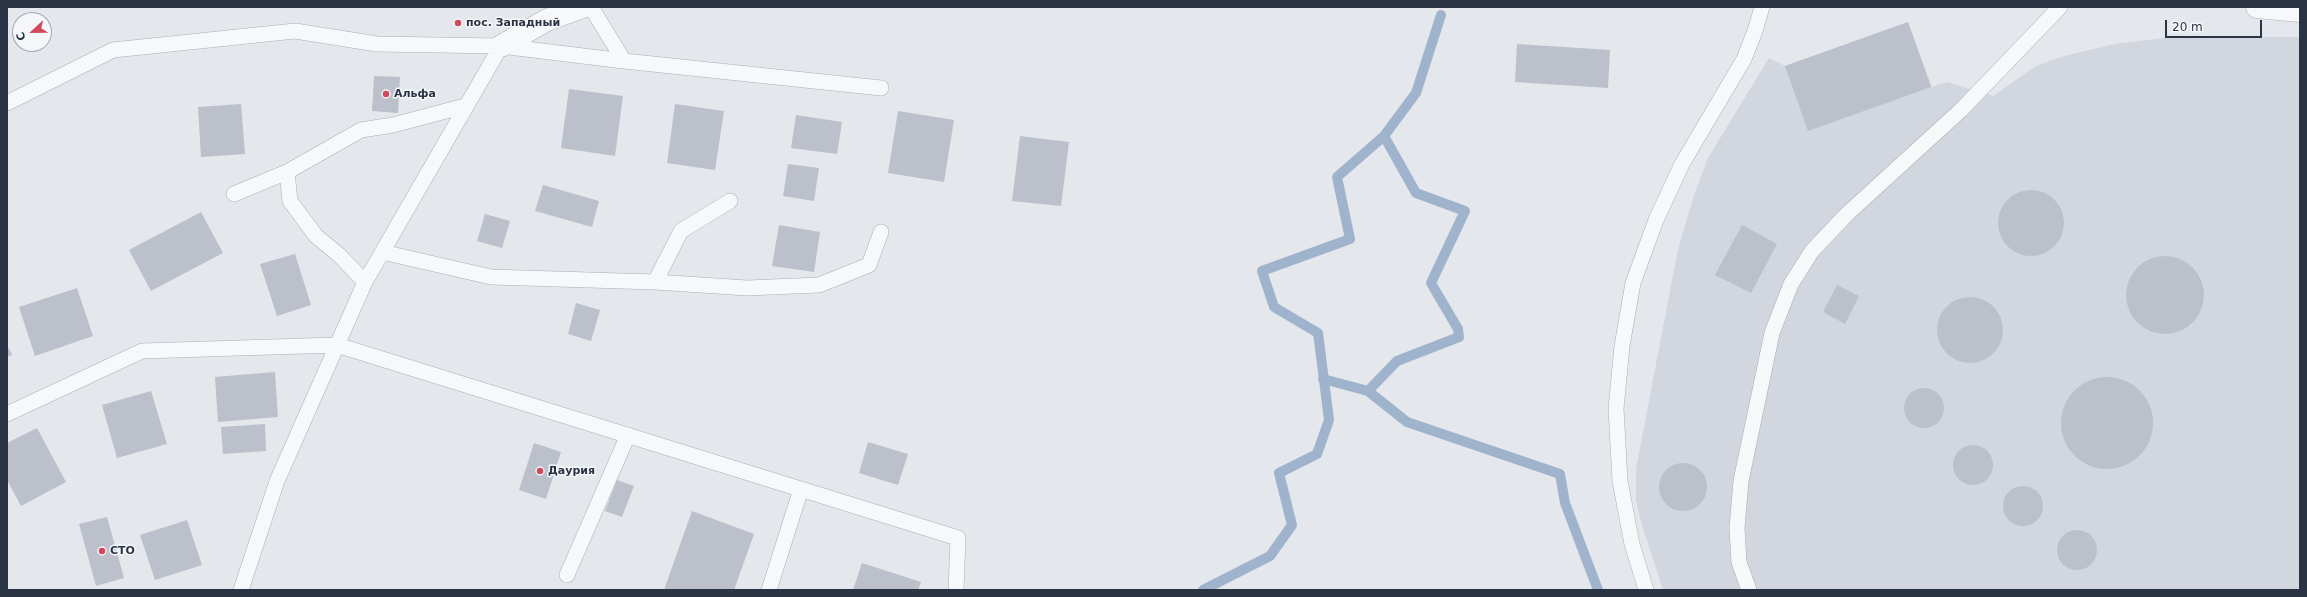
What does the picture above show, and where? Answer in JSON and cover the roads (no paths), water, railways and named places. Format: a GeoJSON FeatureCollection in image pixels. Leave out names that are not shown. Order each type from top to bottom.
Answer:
{"type":"FeatureCollection","features":[{"type":"Feature","properties":{"kind":"street"},"geometry":{"type":"LineString","coordinates":[[501,46],[547,20],[583,7]]}},
{"type":"Feature","properties":{"kind":"street"},"geometry":{"type":"LineString","coordinates":[[2257,7],[2300,11]]}},
{"type":"Feature","properties":{"kind":"lane"},"geometry":{"type":"LineString","coordinates":[[591,7],[624,61]]}},
{"type":"Feature","properties":{"kind":"lane"},"geometry":{"type":"LineString","coordinates":[[1646,590],[1632,544],[1620,481],[1616,409],[1622,346],[1633,283],[1656,220],[1682,164],[1744,59],[1755,31],[1762,7]]}},
{"type":"Feature","properties":{"kind":"lane"},"geometry":{"type":"LineString","coordinates":[[1749,590],[1739,562],[1737,528],[1740,481],[1772,332],[1791,284],[1812,251],[1847,214],[1961,110],[2060,7]]}},
{"type":"Feature","properties":{"kind":"lane"},"geometry":{"type":"LineString","coordinates":[[7,103],[113,50],[295,31],[377,44],[501,46],[624,61],[880,88]]}},
{"type":"Feature","properties":{"kind":"lane"},"geometry":{"type":"LineString","coordinates":[[240,590],[277,481],[365,282],[465,106],[501,46]]}},
{"type":"Feature","properties":{"kind":"lane"},"geometry":{"type":"LineString","coordinates":[[234,194],[287,172],[361,130],[394,125],[465,106]]}},
{"type":"Feature","properties":{"kind":"lane"},"geometry":{"type":"LineString","coordinates":[[287,172],[290,201],[316,236],[339,255],[365,282]]}},
{"type":"Feature","properties":{"kind":"lane"},"geometry":{"type":"LineString","coordinates":[[655,282],[682,231],[730,201]]}},
{"type":"Feature","properties":{"kind":"lane"},"geometry":{"type":"LineString","coordinates":[[382,252],[491,277],[655,282],[747,288],[820,285],[869,265],[881,232]]}},
{"type":"Feature","properties":{"kind":"lane"},"geometry":{"type":"LineString","coordinates":[[7,414],[142,351],[337,345],[958,538],[956,590]]}},
{"type":"Feature","properties":{"kind":"lane"},"geometry":{"type":"LineString","coordinates":[[566,575],[628,435]]}},
{"type":"Feature","properties":{"kind":"lane"},"geometry":{"type":"LineString","coordinates":[[769,590],[801,489]]}},
{"type":"Feature","properties":{"kind":"waterway"},"geometry":{"type":"LineString","coordinates":[[1203,590],[1270,556],[1292,525],[1279,473],[1317,454],[1329,420],[1318,333],[1274,307],[1262,271],[1350,239],[1337,177],[1384,136],[1416,93],[1441,15]]}},
{"type":"Feature","properties":{"kind":"waterway"},"geometry":{"type":"LineString","coordinates":[[1368,391],[1397,361],[1459,337],[1458,329],[1431,283],[1465,211],[1416,193],[1384,136]]}},
{"type":"Feature","properties":{"kind":"waterway"},"geometry":{"type":"LineString","coordinates":[[1323,379],[1368,391],[1407,422],[1560,474],[1565,503],[1598,590]]}},
{"type":"Feature","properties":{"kind":"place","name":"пос. Западный"},"geometry":{"type":"Point","coordinates":[458,23]}},
{"type":"Feature","properties":{"kind":"place","name":"Альфа"},"geometry":{"type":"Point","coordinates":[386,94]}},
{"type":"Feature","properties":{"kind":"place","name":"Даурия"},"geometry":{"type":"Point","coordinates":[540,471]}},
{"type":"Feature","properties":{"kind":"place","name":"СТО"},"geometry":{"type":"Point","coordinates":[102,551]}}]}
